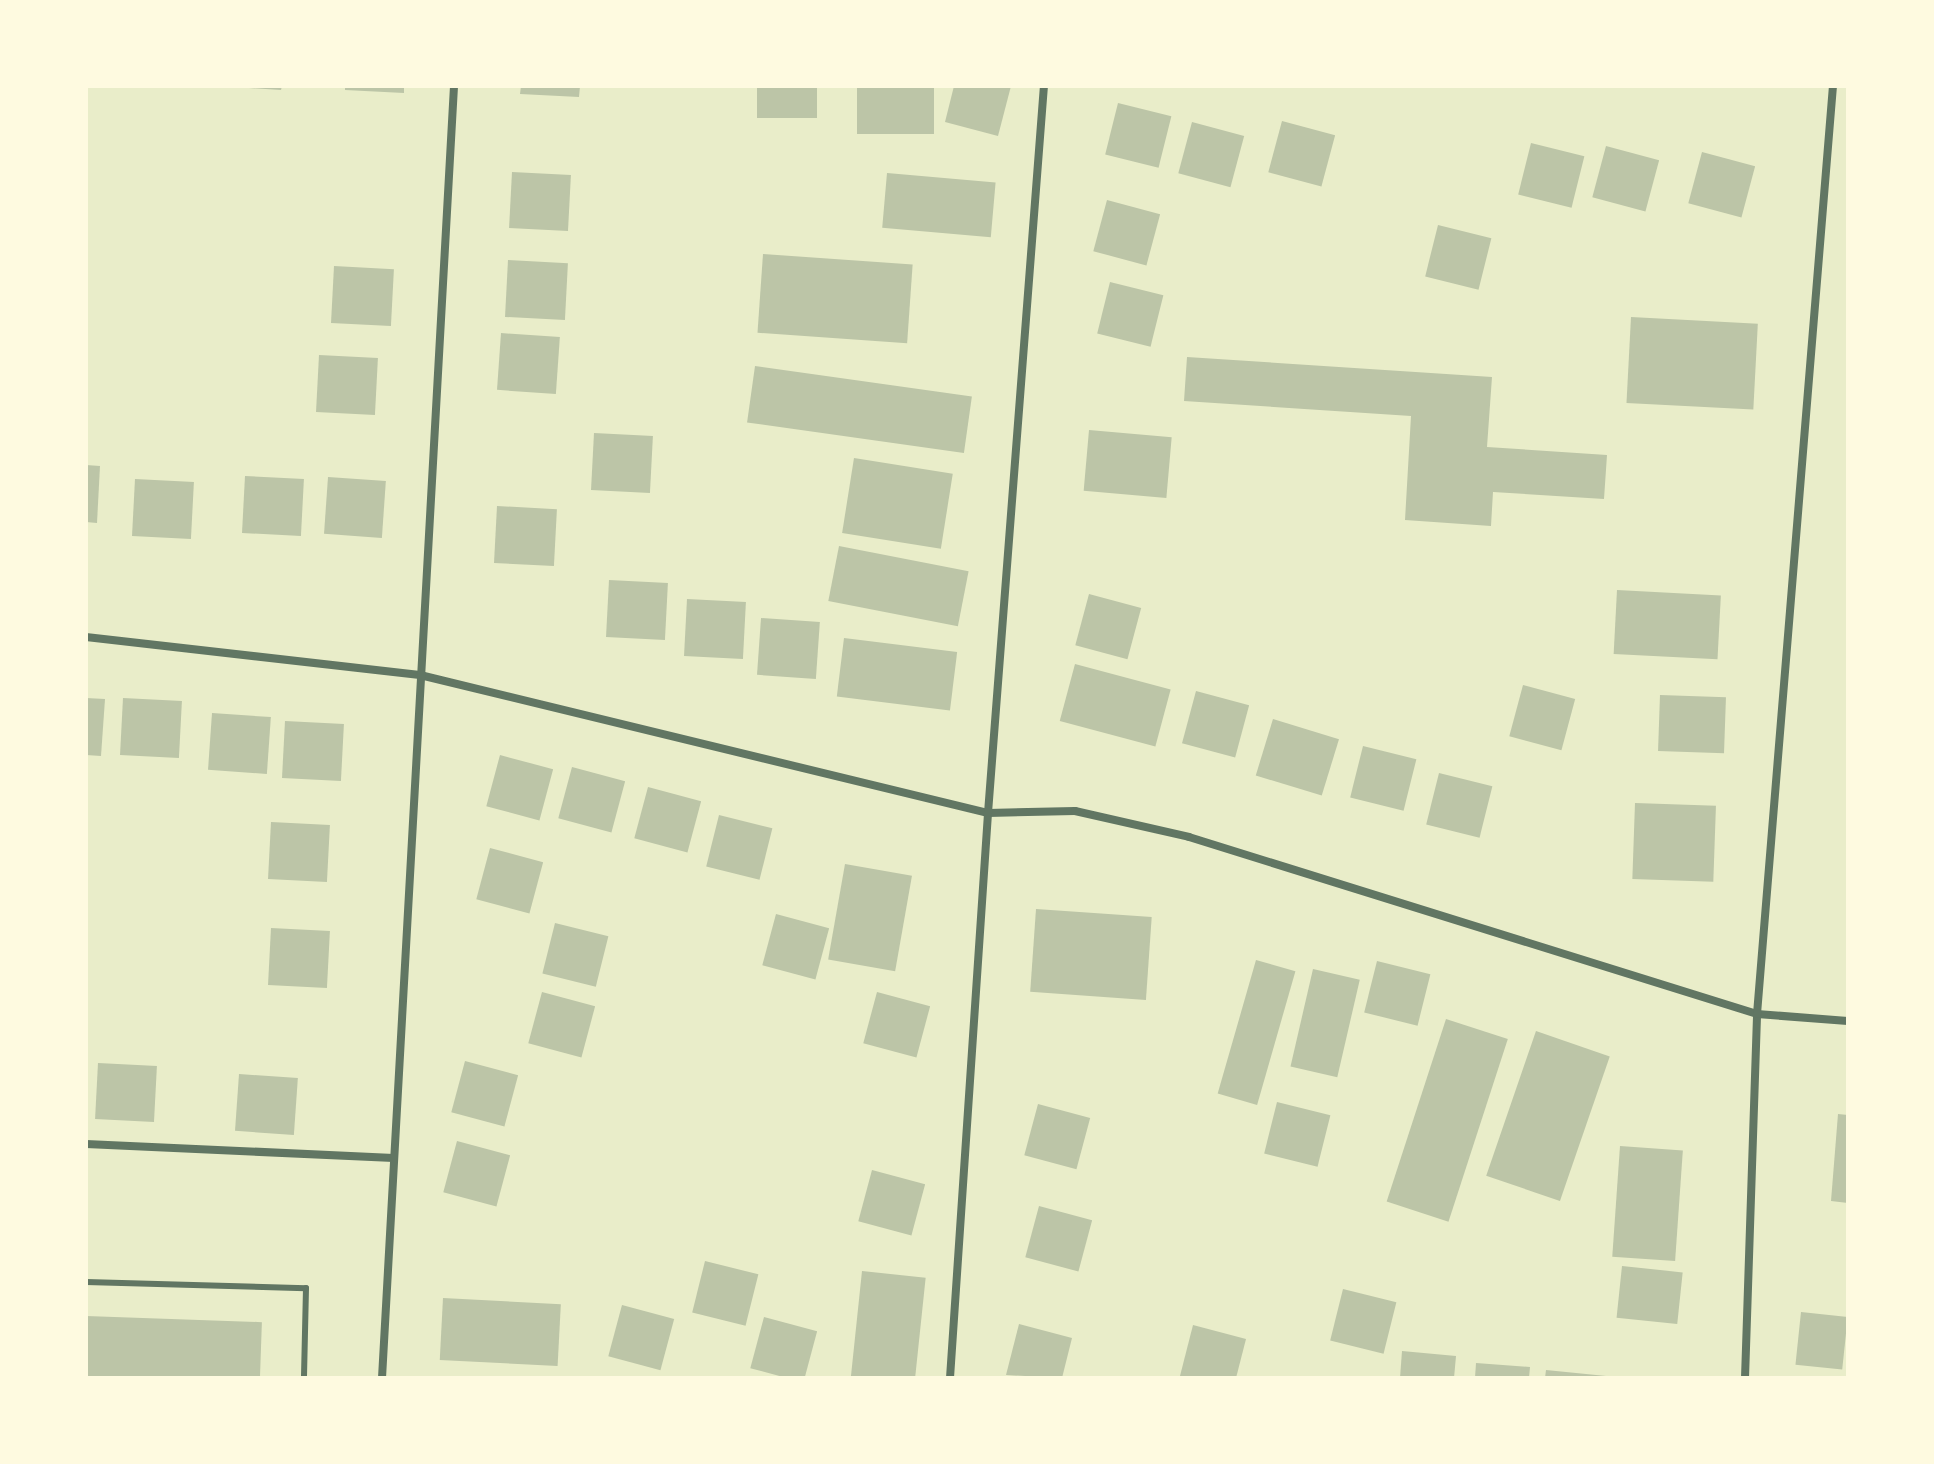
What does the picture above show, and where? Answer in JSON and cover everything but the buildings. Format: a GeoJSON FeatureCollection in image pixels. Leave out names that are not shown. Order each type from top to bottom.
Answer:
{"type":"FeatureCollection","features":[{"type":"Feature","properties":{"kind":"street"},"geometry":{"type":"LineString","coordinates":[[382,1378],[454,86]]}},
{"type":"Feature","properties":{"kind":"street"},"geometry":{"type":"LineString","coordinates":[[950,1378],[988,813],[1044,86]]}},
{"type":"Feature","properties":{"kind":"street"},"geometry":{"type":"LineString","coordinates":[[1745,1378],[1757,1014],[1833,86]]}},
{"type":"Feature","properties":{"kind":"street"},"geometry":{"type":"LineString","coordinates":[[86,637],[420,675],[988,813],[1075,811],[1189,837],[1757,1014],[1848,1021]]}},
{"type":"Feature","properties":{"kind":"street"},"geometry":{"type":"LineString","coordinates":[[86,1144],[394,1158]]}},
{"type":"Feature","properties":{"kind":"lane"},"geometry":{"type":"LineString","coordinates":[[86,1282],[306,1288],[304,1378]]}}]}
